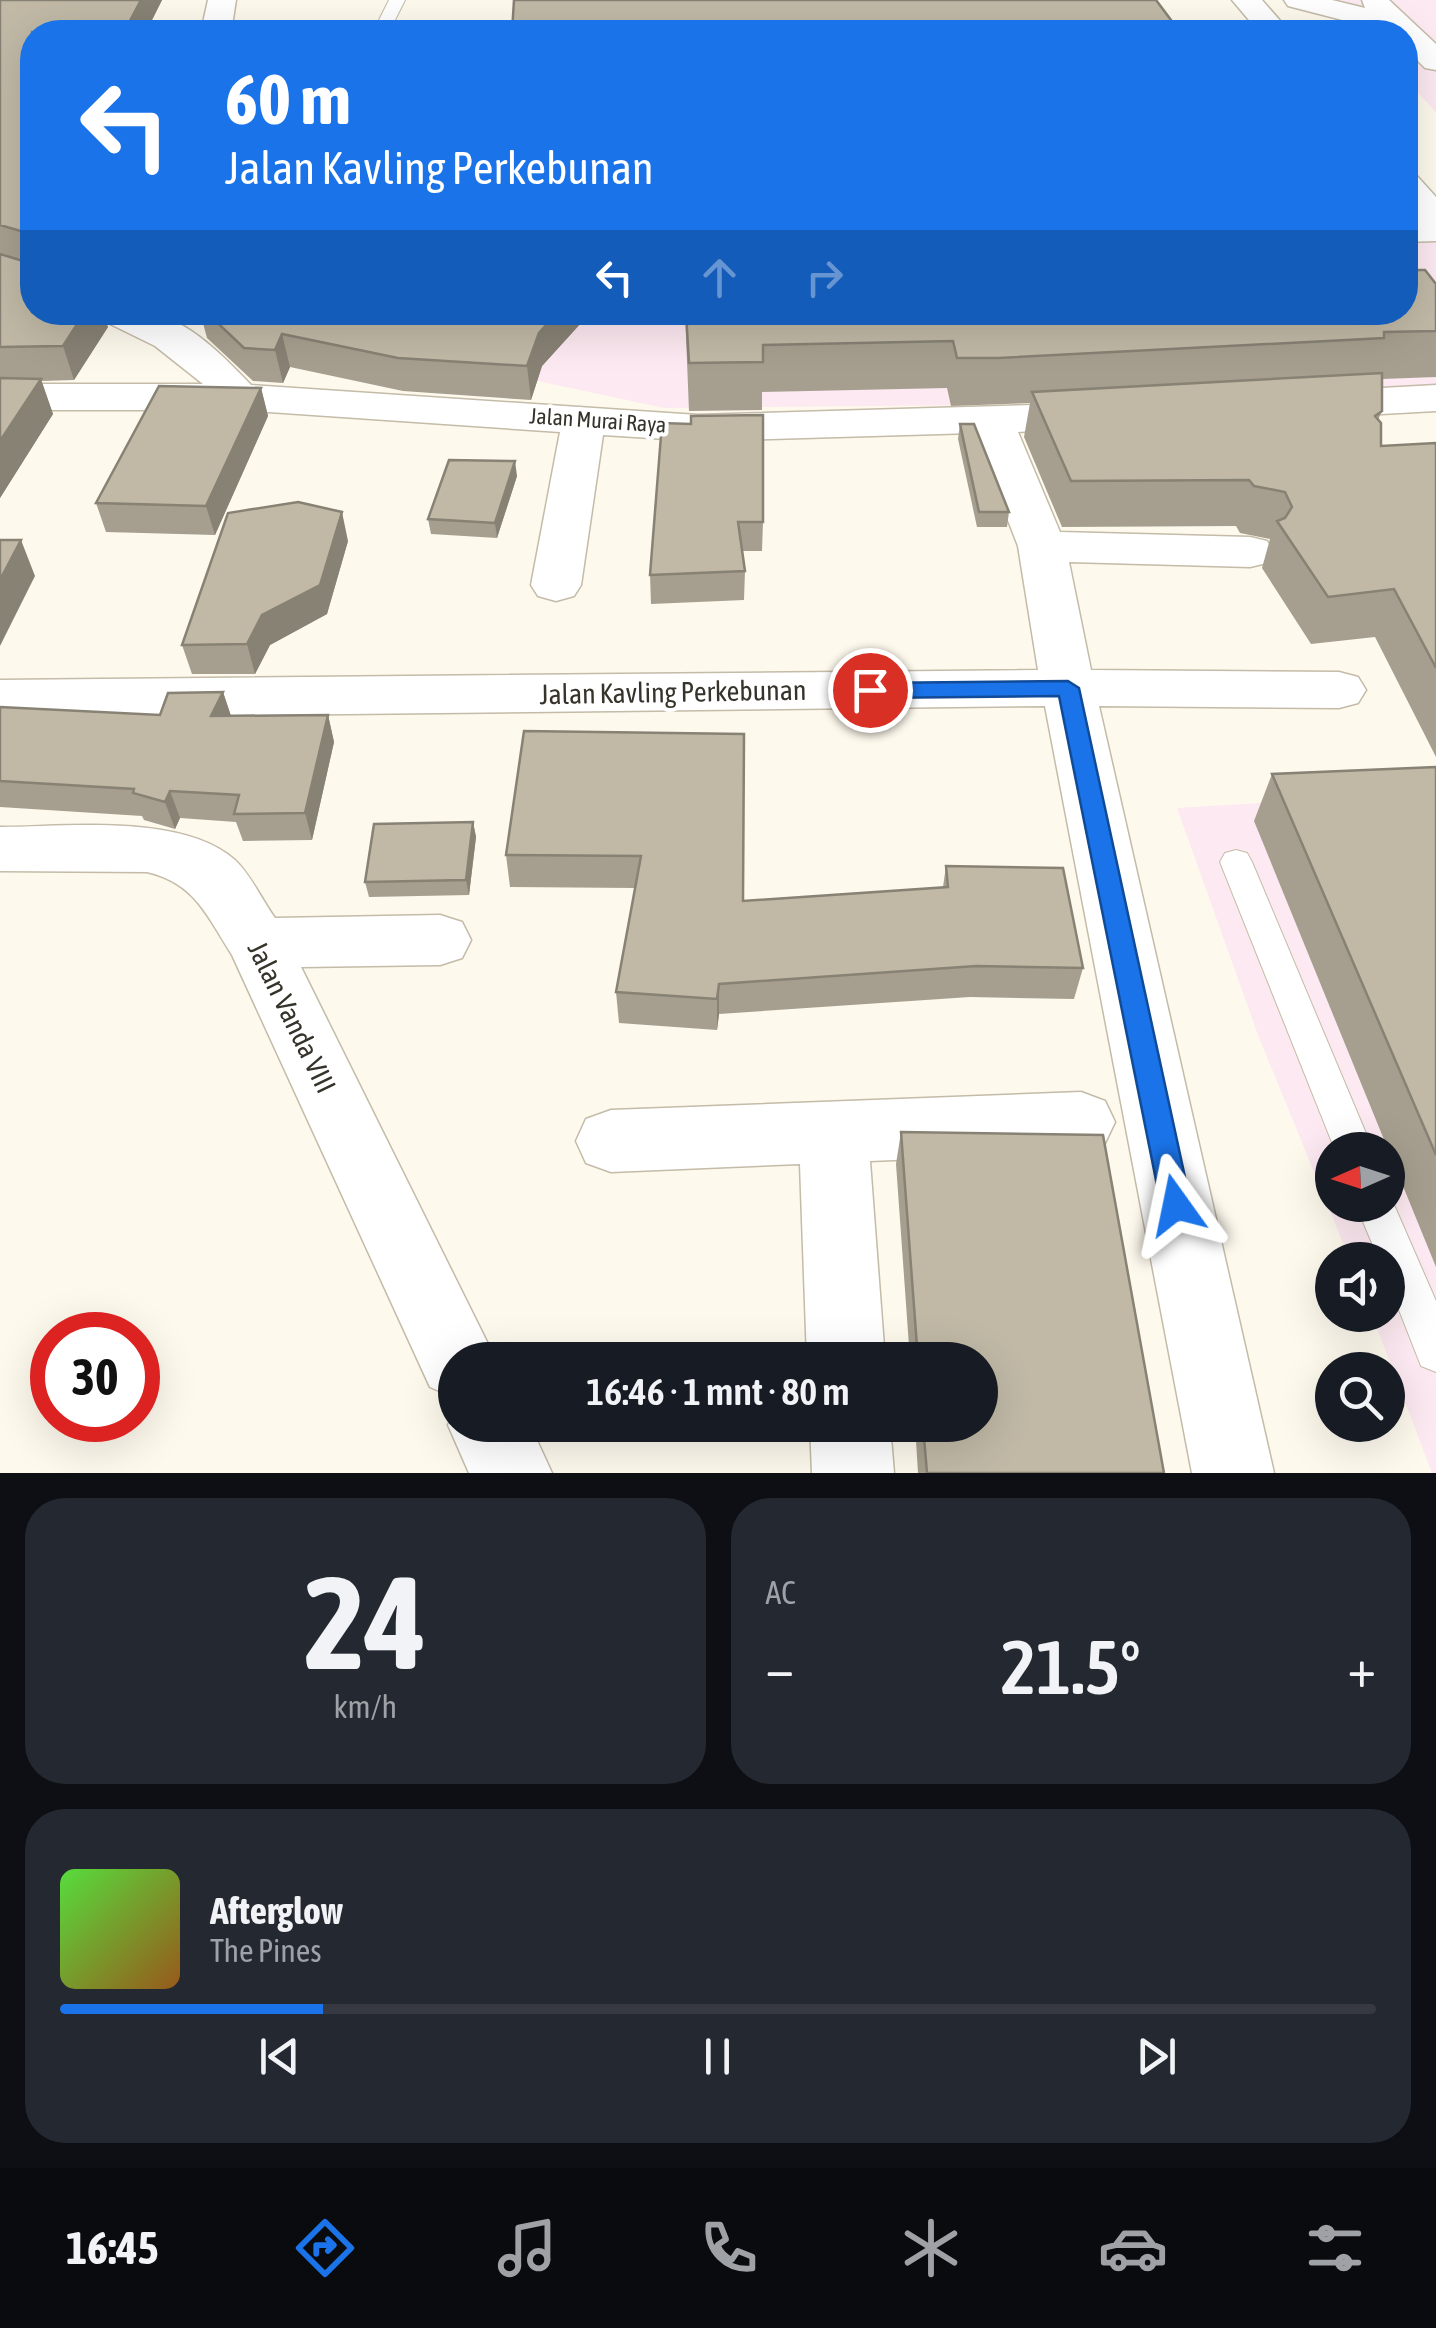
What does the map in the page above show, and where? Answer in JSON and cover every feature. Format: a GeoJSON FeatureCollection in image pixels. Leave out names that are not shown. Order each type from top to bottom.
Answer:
{"type":"FeatureCollection","features":[{"type":"Feature","properties":{"kind":"street"},"geometry":{"type":"LineString","coordinates":[[1246,0],[1264,20]]}},
{"type":"Feature","properties":{"kind":"street"},"geometry":{"type":"LineString","coordinates":[[1298,0],[1376,20]]}},
{"type":"Feature","properties":{"kind":"street"},"geometry":{"type":"LineString","coordinates":[[1373,0],[1393,20]]}},
{"type":"Feature","properties":{"kind":"street"},"geometry":{"type":"LineString","coordinates":[[1418,199],[1436,219]]}},
{"type":"Feature","properties":{"kind":"street"},"geometry":{"type":"LineString","coordinates":[[146,325],[182,341],[204,358],[239,397]]}},
{"type":"Feature","properties":{"kind":"street","name":"Jalan Murai Raya"},"geometry":{"type":"LineString","coordinates":[[0,397],[239,397],[698,428],[992,422],[1146,414]]}},
{"type":"Feature","properties":{"kind":"street"},"geometry":{"type":"LineString","coordinates":[[1262,408],[1436,398]]}},
{"type":"Feature","properties":{"kind":"street"},"geometry":{"type":"LineString","coordinates":[[556,584],[584,418]]}},
{"type":"Feature","properties":{"kind":"street"},"geometry":{"type":"LineString","coordinates":[[992,422],[1042,546],[1068,688],[1233,1473]]}},
{"type":"Feature","properties":{"kind":"street"},"geometry":{"type":"LineString","coordinates":[[1042,546],[1250,552]]}},
{"type":"Feature","properties":{"kind":"street","name":"Jalan Kavling Perkebunan"},"geometry":{"type":"LineString","coordinates":[[0,699],[1068,688],[1339,690]]}},
{"type":"Feature","properties":{"kind":"street","name":"Jalan Vanda VIII"},"geometry":{"type":"LineString","coordinates":[[0,849],[147,850],[184,858],[214,877],[258,942],[448,1342]]}},
{"type":"Feature","properties":{"kind":"street"},"geometry":{"type":"LineString","coordinates":[[258,942],[440,940]]}},
{"type":"Feature","properties":{"kind":"street"},"geometry":{"type":"LineString","coordinates":[[611,1141],[1081,1122]]}},
{"type":"Feature","properties":{"kind":"street"},"geometry":{"type":"LineString","coordinates":[[833,1132],[845,1342]]}},
{"type":"Feature","properties":{"kind":"street"},"geometry":{"type":"LineString","coordinates":[[496,1442],[511,1473]]}},
{"type":"Feature","properties":{"kind":"street"},"geometry":{"type":"LineString","coordinates":[[851,1442],[853,1473]]}},
{"type":"Feature","properties":{"kind":"lane"},"geometry":{"type":"LineString","coordinates":[[1236,862],[1347,1132]]}},
{"type":"Feature","properties":{"kind":"lane"},"geometry":{"type":"LineString","coordinates":[[1383,1222],[1436,1350]]}},
{"type":"Feature","properties":{"kind":"shaded area"},"geometry":{"type":"Polygon","coordinates":[[[1329,0],[1436,0],[1436,112],[1418,93],[1418,20],[1348,20],[1329,0]]]}},
{"type":"Feature","properties":{"kind":"shaded area"},"geometry":{"type":"Polygon","coordinates":[[[1436,239],[1436,387],[983,405],[664,408],[528,379],[337,325],[1418,325],[1418,240],[1436,239]]]}},
{"type":"Feature","properties":{"kind":"shaded area"},"geometry":{"type":"Polygon","coordinates":[[[1436,792],[1436,1473],[1432,1473],[1405,1402],[1405,1352],[1386,1352],[1378,1332],[1405,1332],[1405,1242],[1343,1242],[1334,1222],[1405,1222],[1405,1132],[1315,1132],[1315,1174],[1258,1035],[1177,808],[1436,792]]]}},
{"type":"Feature","properties":{"kind":"building"},"geometry":{"type":"Polygon","coordinates":[[[0,0],[141,0],[130,20],[20,20],[20,231],[0,225],[0,0]]]}},
{"type":"Feature","properties":{"kind":"building"},"geometry":{"type":"Polygon","coordinates":[[[514,0],[1156,0],[1171,20],[513,20],[514,0]]]}},
{"type":"Feature","properties":{"kind":"building"},"geometry":{"type":"Polygon","coordinates":[[[0,254],[20,260],[20,325],[77,325],[63,346],[0,347],[0,254]]]}},
{"type":"Feature","properties":{"kind":"building"},"geometry":{"type":"Polygon","coordinates":[[[1418,270],[1425,270],[1436,284],[1436,331],[1384,332],[1384,338],[999,358],[957,358],[953,341],[763,345],[763,362],[689,363],[687,325],[1418,325],[1418,270]]]}},
{"type":"Feature","properties":{"kind":"building"},"geometry":{"type":"Polygon","coordinates":[[[220,325],[546,325],[539,333],[527,366],[398,358],[282,334],[275,350],[244,348],[220,325]]]}},
{"type":"Feature","properties":{"kind":"building"},"geometry":{"type":"Polygon","coordinates":[[[1382,373],[1382,411],[1375,416],[1381,423],[1381,446],[1436,443],[1436,668],[1394,589],[1328,597],[1277,521],[1285,518],[1292,507],[1285,492],[1254,486],[1249,480],[1071,481],[1032,392],[1382,373]]]}},
{"type":"Feature","properties":{"kind":"building"},"geometry":{"type":"Polygon","coordinates":[[[0,378],[41,379],[0,441],[0,378]]]}},
{"type":"Feature","properties":{"kind":"building"},"geometry":{"type":"Polygon","coordinates":[[[159,386],[261,388],[206,506],[96,503],[159,386]]]}},
{"type":"Feature","properties":{"kind":"building"},"geometry":{"type":"Polygon","coordinates":[[[763,415],[763,522],[738,522],[745,571],[650,575],[662,423],[691,424],[691,416],[763,415]]]}},
{"type":"Feature","properties":{"kind":"building"},"geometry":{"type":"Polygon","coordinates":[[[960,424],[974,424],[1009,512],[979,512],[960,424]]]}},
{"type":"Feature","properties":{"kind":"building"},"geometry":{"type":"Polygon","coordinates":[[[449,460],[515,461],[495,523],[428,519],[449,460]]]}},
{"type":"Feature","properties":{"kind":"building"},"geometry":{"type":"Polygon","coordinates":[[[298,502],[342,512],[320,585],[262,615],[247,644],[182,645],[228,513],[298,502]]]}},
{"type":"Feature","properties":{"kind":"building"},"geometry":{"type":"Polygon","coordinates":[[[0,540],[21,540],[0,580],[0,540]]]}},
{"type":"Feature","properties":{"kind":"building"},"geometry":{"type":"Polygon","coordinates":[[[223,692],[211,716],[328,715],[305,813],[234,814],[239,795],[170,791],[165,802],[133,793],[134,789],[0,781],[0,707],[160,715],[168,693],[223,692]]]}},
{"type":"Feature","properties":{"kind":"building"},"geometry":{"type":"Polygon","coordinates":[[[524,731],[744,734],[743,901],[948,887],[946,866],[1063,868],[1083,968],[976,966],[719,984],[717,999],[616,992],[641,856],[506,855],[524,731]]]}},
{"type":"Feature","properties":{"kind":"building"},"geometry":{"type":"Polygon","coordinates":[[[1436,767],[1436,1155],[1272,774],[1436,767]]]}},
{"type":"Feature","properties":{"kind":"building"},"geometry":{"type":"Polygon","coordinates":[[[473,822],[466,880],[365,882],[374,824],[473,822]]]}},
{"type":"Feature","properties":{"kind":"building"},"geometry":{"type":"Polygon","coordinates":[[[901,1132],[1103,1135],[1164,1473],[927,1473],[924,1442],[998,1442],[998,1342],[917,1342],[901,1132]]]}},
{"type":"Feature","properties":{"kind":"route"},"geometry":{"type":"LineString","coordinates":[[870,690],[1068,688],[1176,1205]]}}]}
